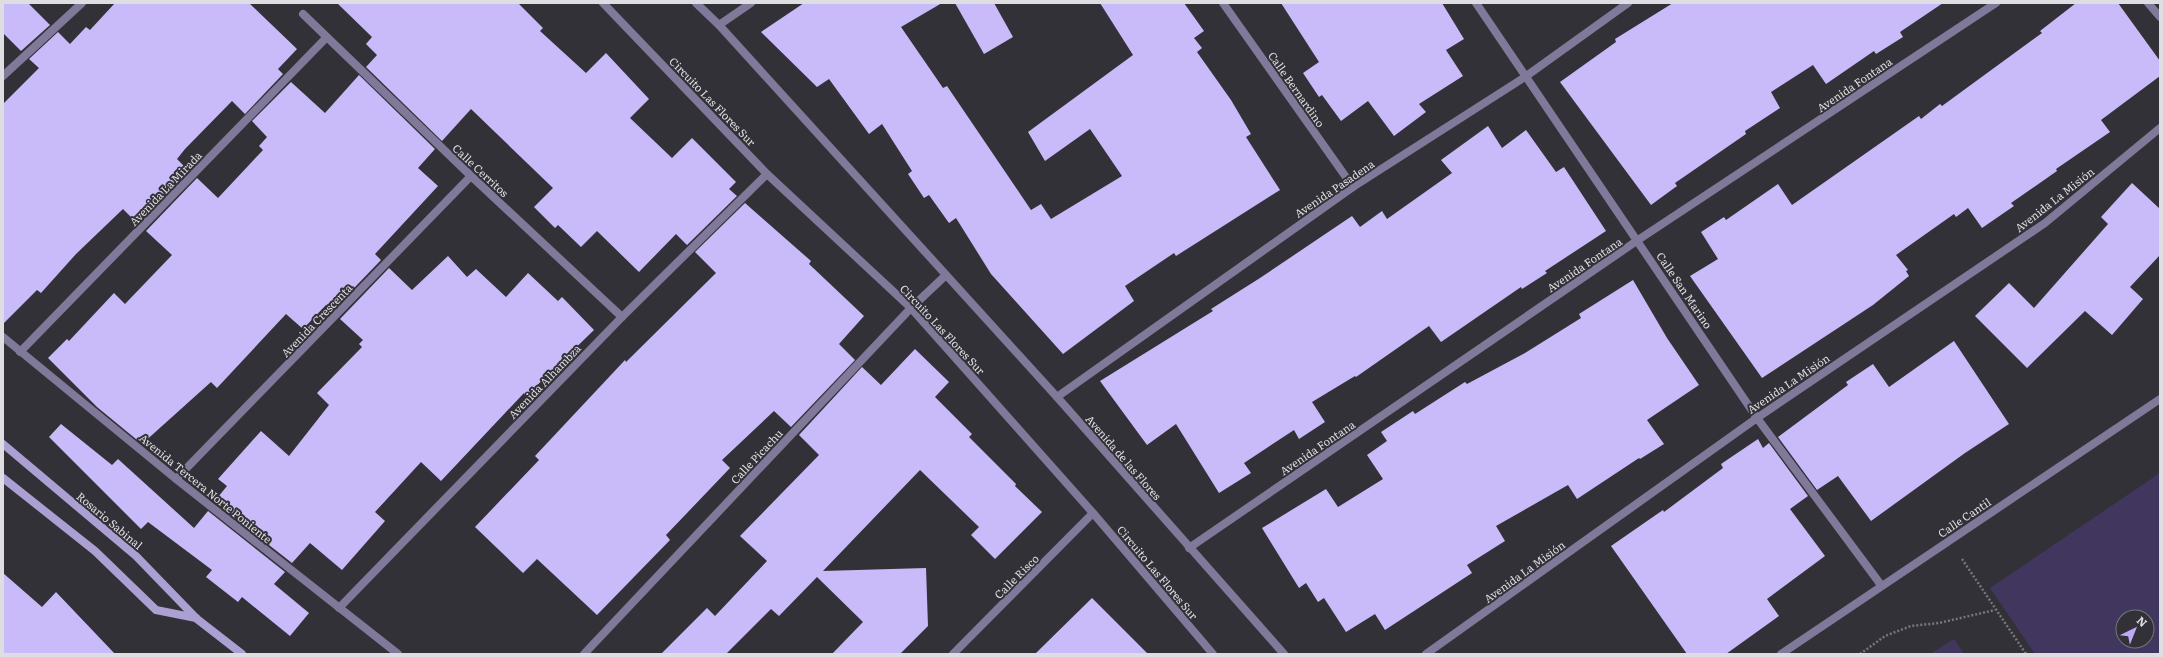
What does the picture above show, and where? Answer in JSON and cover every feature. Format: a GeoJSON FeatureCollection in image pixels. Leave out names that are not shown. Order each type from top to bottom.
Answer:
{"type":"FeatureCollection","features":[{"type":"Feature","properties":{"kind":"main road","name":"Rosario Sabinal"},"geometry":{"type":"LineString","coordinates":[[3,444],[136,556],[197,619],[242,654]]}},
{"type":"Feature","properties":{"kind":"main road","name":"Rosario Sabinal"},"geometry":{"type":"LineString","coordinates":[[3,478],[95,551],[156,610],[197,619]]}},
{"type":"Feature","properties":{"kind":"street"},"geometry":{"type":"LineString","coordinates":[[3,76],[82,3]]}},
{"type":"Feature","properties":{"kind":"street","name":"Circuito Las Flores Sur"},"geometry":{"type":"LineString","coordinates":[[603,3],[767,174],[911,308],[1093,513],[1213,654]]}},
{"type":"Feature","properties":{"kind":"street"},"geometry":{"type":"LineString","coordinates":[[696,3],[719,25],[946,275]]}},
{"type":"Feature","properties":{"kind":"street"},"geometry":{"type":"LineString","coordinates":[[719,25],[751,3]]}},
{"type":"Feature","properties":{"kind":"street","name":"Calle Bernardino"},"geometry":{"type":"LineString","coordinates":[[1223,3],[1353,187]]}},
{"type":"Feature","properties":{"kind":"street","name":"Calle San Marino"},"geometry":{"type":"LineString","coordinates":[[1476,3],[1525,77],[1638,240],[1757,418],[1881,585]]}},
{"type":"Feature","properties":{"kind":"street","name":"Avenida Pasadena"},"geometry":{"type":"LineString","coordinates":[[1057,397],[1353,187],[1525,77],[1628,3]]}},
{"type":"Feature","properties":{"kind":"street","name":"Avenida Fontana"},"geometry":{"type":"LineString","coordinates":[[1189,548],[1638,240],[1996,3]]}},
{"type":"Feature","properties":{"kind":"street"},"geometry":{"type":"LineString","coordinates":[[2148,3],[2160,17]]}},
{"type":"Feature","properties":{"kind":"street","name":"Calle Cerritos"},"geometry":{"type":"LineString","coordinates":[[303,14],[326,38],[471,176],[622,317]]}},
{"type":"Feature","properties":{"kind":"street","name":"Avenida La Mirada"},"geometry":{"type":"LineString","coordinates":[[20,352],[326,38]]}},
{"type":"Feature","properties":{"kind":"street","name":"Avenida La Misión"},"geometry":{"type":"LineString","coordinates":[[1426,654],[1757,418],[2045,223],[2160,128]]}},
{"type":"Feature","properties":{"kind":"street","name":"Avenida Alhambza"},"geometry":{"type":"LineString","coordinates":[[339,608],[622,317],[767,174]]}},
{"type":"Feature","properties":{"kind":"street","name":"Avenida Crescenta"},"geometry":{"type":"LineString","coordinates":[[176,479],[471,176]]}},
{"type":"Feature","properties":{"kind":"street","name":"Calle Picachu"},"geometry":{"type":"LineString","coordinates":[[584,654],[911,308],[946,275]]}},
{"type":"Feature","properties":{"kind":"street","name":"Avenida de las Flores"},"geometry":{"type":"LineString","coordinates":[[946,275],[1057,397],[1284,654]]}},
{"type":"Feature","properties":{"kind":"street","name":"Avenida Tercera Norte Poniente"},"geometry":{"type":"LineString","coordinates":[[3,337],[176,479],[398,654]]}},
{"type":"Feature","properties":{"kind":"street","name":"Calle Cantil"},"geometry":{"type":"LineString","coordinates":[[1780,654],[2160,399]]}},
{"type":"Feature","properties":{"kind":"street","name":"Calle Risco"},"geometry":{"type":"LineString","coordinates":[[953,654],[1093,513]]}},
{"type":"Feature","properties":{"kind":"path"},"geometry":{"type":"LineString","coordinates":[[1950,540],[1995,610],[2026,654]]}},
{"type":"Feature","properties":{"kind":"path"},"geometry":{"type":"LineString","coordinates":[[1860,654],[1885,636],[1911,626],[1939,623],[1995,610]]}},
{"type":"Feature","properties":{"kind":"shaded area"},"geometry":{"type":"Polygon","coordinates":[[[2160,473],[2160,654],[2035,654],[1990,588],[2160,473]]]}},
{"type":"Feature","properties":{"kind":"shaded area"},"geometry":{"type":"Polygon","coordinates":[[[1954,639],[1964,654],[1930,654],[1954,639]]]}},
{"type":"Feature","properties":{"kind":"building"},"geometry":{"type":"Polygon","coordinates":[[[3,3],[28,3],[50,25],[21,51],[3,33],[3,3]]]}},
{"type":"Feature","properties":{"kind":"building"},"geometry":{"type":"Polygon","coordinates":[[[115,3],[249,3],[297,49],[278,69],[283,74],[245,114],[232,101],[185,149],[177,159],[189,171],[138,224],[123,209],[76,254],[41,293],[37,290],[3,324],[3,104],[39,68],[29,59],[58,32],[70,44],[86,27],[90,30],[115,3]]]}},
{"type":"Feature","properties":{"kind":"building"},"geometry":{"type":"Polygon","coordinates":[[[337,3],[518,3],[543,28],[540,31],[586,73],[606,53],[649,99],[630,118],[672,158],[692,138],[736,182],[729,189],[737,196],[687,245],[676,234],[639,272],[597,231],[581,247],[558,225],[555,228],[534,207],[553,188],[471,109],[442,141],[366,67],[377,55],[366,44],[372,37],[337,3]]]}},
{"type":"Feature","properties":{"kind":"building"},"geometry":{"type":"Polygon","coordinates":[[[804,3],[942,3],[901,27],[943,88],[947,86],[1031,210],[1041,204],[1051,219],[1122,176],[1090,129],[1045,161],[1028,132],[1133,55],[1100,3],[1184,3],[1204,31],[1194,38],[1202,48],[1197,52],[1231,100],[1251,134],[1246,137],[1280,190],[1176,256],[1174,253],[1125,286],[1134,301],[1063,354],[991,274],[956,218],[949,223],[929,195],[924,198],[908,174],[912,171],[882,124],[869,134],[829,79],[817,87],[761,32],[804,3]]]}},
{"type":"Feature","properties":{"kind":"building"},"geometry":{"type":"Polygon","coordinates":[[[955,3],[994,3],[1013,37],[984,54],[955,3]]]}},
{"type":"Feature","properties":{"kind":"building"},"geometry":{"type":"Polygon","coordinates":[[[1281,3],[1442,3],[1464,39],[1446,50],[1463,76],[1419,104],[1426,112],[1394,136],[1368,101],[1341,121],[1322,95],[1319,97],[1303,73],[1319,62],[1281,3]]]}},
{"type":"Feature","properties":{"kind":"building"},"geometry":{"type":"Polygon","coordinates":[[[1673,3],[1943,3],[1900,32],[1903,37],[1876,54],[1874,51],[1826,84],[1813,65],[1771,92],[1780,108],[1745,131],[1746,134],[1675,183],[1677,186],[1651,205],[1560,82],[1616,42],[1615,39],[1673,3]]]}},
{"type":"Feature","properties":{"kind":"building"},"geometry":{"type":"Polygon","coordinates":[[[2076,3],[2118,3],[2160,61],[2160,76],[2101,120],[2110,132],[2056,169],[2057,171],[2011,203],[2014,206],[1982,228],[1968,208],[1956,217],[1954,214],[1896,255],[1908,270],[1906,271],[1909,276],[1873,305],[1762,378],[1690,276],[1718,259],[1701,232],[1724,217],[1726,220],[1778,184],[1792,205],[1919,116],[1921,119],[1940,104],[1942,106],[2042,33],[2040,31],[2076,3]]]}},
{"type":"Feature","properties":{"kind":"building"},"geometry":{"type":"Polygon","coordinates":[[[359,75],[435,149],[418,168],[438,186],[375,254],[381,260],[332,311],[326,305],[303,329],[286,314],[217,388],[211,382],[142,444],[97,407],[48,358],[67,339],[69,341],[114,293],[125,304],[172,255],[146,231],[197,178],[218,198],[263,150],[259,146],[267,137],[252,121],[291,82],[325,113],[359,75]]]}},
{"type":"Feature","properties":{"kind":"building"},"geometry":{"type":"Polygon","coordinates":[[[1488,126],[1502,148],[1526,130],[1556,172],[1564,167],[1606,231],[1545,271],[1547,273],[1522,289],[1521,287],[1441,342],[1429,326],[1356,377],[1355,376],[1312,402],[1325,422],[1299,439],[1294,430],[1244,463],[1251,473],[1219,493],[1176,424],[1147,445],[1100,381],[1213,311],[1211,309],[1352,216],[1360,227],[1382,211],[1387,219],[1452,173],[1441,160],[1488,126]]]}},
{"type":"Feature","properties":{"kind":"building"},"geometry":{"type":"Polygon","coordinates":[[[2132,183],[2160,209],[2160,255],[2130,287],[2143,299],[2112,335],[2085,311],[2027,368],[1975,316],[2009,283],[2034,308],[2108,224],[2101,217],[2132,183]]]}},
{"type":"Feature","properties":{"kind":"building"},"geometry":{"type":"Polygon","coordinates":[[[745,203],[811,261],[809,264],[864,316],[839,344],[855,360],[791,427],[774,411],[722,460],[730,468],[666,535],[670,540],[597,615],[537,559],[523,573],[475,527],[539,460],[535,456],[625,360],[626,362],[716,273],[695,252],[745,203]]]}},
{"type":"Feature","properties":{"kind":"building"},"geometry":{"type":"Polygon","coordinates":[[[448,256],[467,277],[476,269],[506,297],[528,273],[558,301],[562,297],[594,330],[526,396],[524,393],[441,481],[421,462],[375,512],[385,521],[342,570],[310,543],[292,563],[214,502],[227,486],[218,479],[261,431],[289,456],[329,405],[317,393],[362,347],[359,344],[363,340],[340,319],[389,268],[412,290],[448,256]]]}},
{"type":"Feature","properties":{"kind":"building"},"geometry":{"type":"Polygon","coordinates":[[[1633,280],[1667,338],[1699,385],[1647,420],[1664,444],[1640,459],[1639,458],[1577,499],[1568,485],[1496,526],[1505,541],[1467,565],[1472,573],[1385,630],[1375,614],[1346,632],[1324,598],[1318,602],[1306,583],[1299,588],[1262,528],[1326,489],[1338,507],[1383,479],[1367,455],[1387,441],[1381,432],[1413,411],[1415,414],[1465,382],[1467,384],[1525,353],[1581,318],[1579,314],[1633,280]]]}},
{"type":"Feature","properties":{"kind":"building"},"geometry":{"type":"Polygon","coordinates":[[[1954,341],[2009,424],[1965,453],[1871,521],[1838,476],[1817,490],[1778,437],[1848,385],[1846,382],[1873,364],[1889,387],[1954,341]]]}},
{"type":"Feature","properties":{"kind":"building"},"geometry":{"type":"Polygon","coordinates":[[[915,349],[949,382],[935,397],[972,434],[969,437],[1016,484],[1015,486],[1042,512],[995,559],[971,535],[979,527],[920,470],[823,571],[926,568],[928,626],[900,654],[832,654],[863,622],[817,577],[779,616],[771,609],[726,654],[661,654],[707,608],[715,616],[767,561],[740,536],[819,455],[799,435],[862,367],[881,385],[915,349]]]}},
{"type":"Feature","properties":{"kind":"building"},"geometry":{"type":"Polygon","coordinates":[[[61,424],[112,465],[118,459],[194,528],[208,511],[285,572],[274,584],[309,613],[290,636],[242,597],[238,602],[206,577],[212,570],[148,522],[141,529],[49,437],[61,424]]]}},
{"type":"Feature","properties":{"kind":"building"},"geometry":{"type":"Polygon","coordinates":[[[1758,439],[1763,448],[1769,443],[1808,496],[1790,509],[1825,556],[1767,599],[1779,616],[1726,654],[1687,654],[1611,546],[1663,510],[1664,512],[1723,468],[1721,464],[1758,439]]]}},
{"type":"Feature","properties":{"kind":"building"},"geometry":{"type":"Polygon","coordinates":[[[3,573],[42,607],[56,592],[115,654],[3,654],[3,573]]]}},
{"type":"Feature","properties":{"kind":"building"},"geometry":{"type":"Polygon","coordinates":[[[1092,598],[1148,654],[1035,654],[1092,598]]]}}]}
